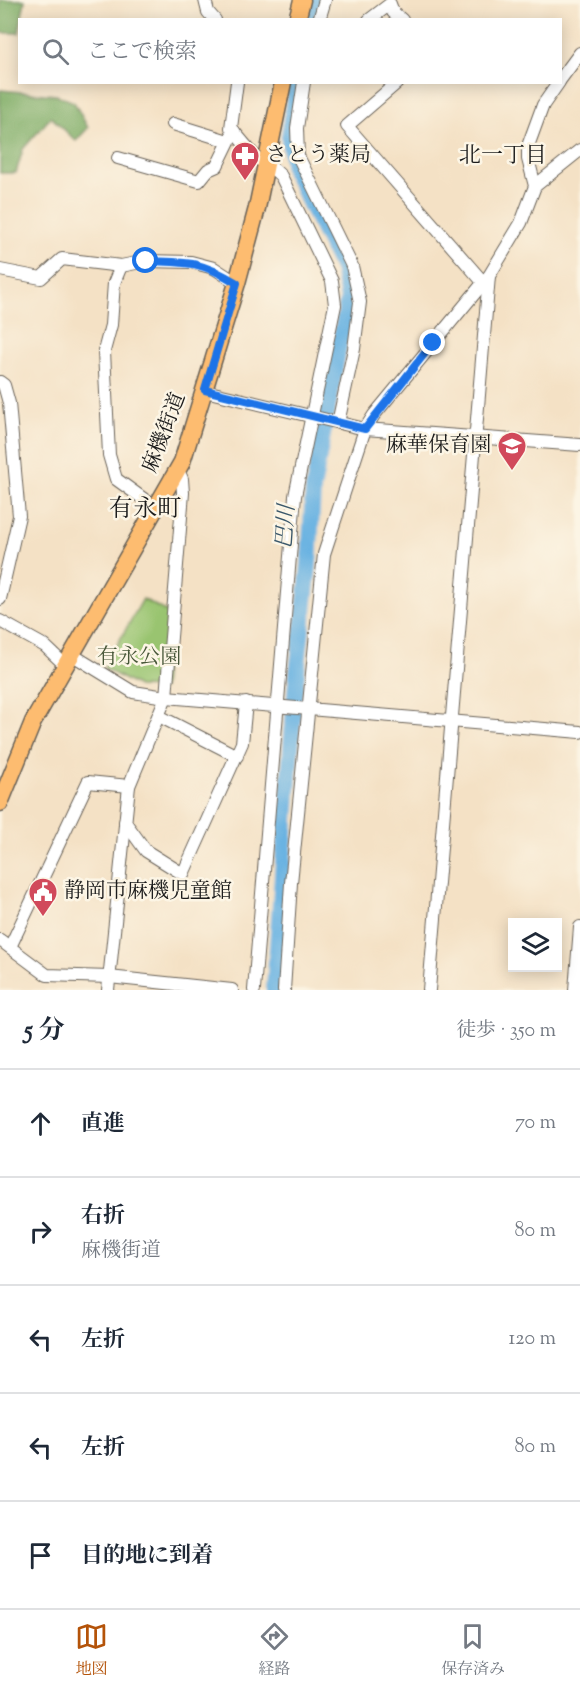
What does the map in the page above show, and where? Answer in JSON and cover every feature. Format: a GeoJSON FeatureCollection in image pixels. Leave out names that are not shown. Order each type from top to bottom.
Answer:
{"type":"FeatureCollection","features":[{"type":"Feature","properties":{"kind":"main road"},"geometry":{"type":"LineString","coordinates":[[298,18],[302,0]]}},
{"type":"Feature","properties":{"kind":"main road","name":"麻機街道"},"geometry":{"type":"LineString","coordinates":[[0,803],[33,722],[178,471],[237,283],[283,84]]}},
{"type":"Feature","properties":{"kind":"street"},"geometry":{"type":"LineString","coordinates":[[205,0],[208,12],[213,18]]}},
{"type":"Feature","properties":{"kind":"street"},"geometry":{"type":"LineString","coordinates":[[320,18],[324,0]]}},
{"type":"Feature","properties":{"kind":"street"},"geometry":{"type":"LineString","coordinates":[[371,18],[390,1],[393,12],[400,18]]}},
{"type":"Feature","properties":{"kind":"street"},"geometry":{"type":"LineString","coordinates":[[562,78],[580,52]]}},
{"type":"Feature","properties":{"kind":"street"},"geometry":{"type":"LineString","coordinates":[[118,158],[199,181],[208,170],[217,166],[231,136],[237,84]]}},
{"type":"Feature","properties":{"kind":"street"},"geometry":{"type":"LineString","coordinates":[[304,84],[297,128],[298,156],[352,266],[360,302],[354,349],[338,423]]}},
{"type":"Feature","properties":{"kind":"street"},"geometry":{"type":"LineString","coordinates":[[396,84],[347,126],[486,279],[477,437],[429,990]]}},
{"type":"Feature","properties":{"kind":"street"},"geometry":{"type":"LineString","coordinates":[[535,186],[528,159],[528,146],[543,105],[558,84]]}},
{"type":"Feature","properties":{"kind":"street"},"geometry":{"type":"LineString","coordinates":[[173,124],[231,136],[281,176],[333,281],[335,305],[295,496],[254,990]]}},
{"type":"Feature","properties":{"kind":"street"},"geometry":{"type":"LineString","coordinates":[[284,990],[307,708],[324,554],[365,429],[486,279],[521,223],[535,186],[580,150]]}},
{"type":"Feature","properties":{"kind":"street"},"geometry":{"type":"LineString","coordinates":[[0,270],[42,278],[62,259],[121,266],[146,261],[191,262],[214,268],[237,283]]}},
{"type":"Feature","properties":{"kind":"street"},"geometry":{"type":"LineString","coordinates":[[121,266],[114,283],[111,325],[104,351],[109,455],[116,479],[156,508]]}},
{"type":"Feature","properties":{"kind":"street"},"geometry":{"type":"LineString","coordinates":[[0,381],[4,385],[9,403],[19,516],[0,599]]}},
{"type":"Feature","properties":{"kind":"street"},"geometry":{"type":"LineString","coordinates":[[205,390],[365,429],[580,445]]}},
{"type":"Feature","properties":{"kind":"street"},"geometry":{"type":"LineString","coordinates":[[108,990],[129,786],[166,697],[183,493],[182,479],[178,471]]}},
{"type":"Feature","properties":{"kind":"street"},"geometry":{"type":"LineString","coordinates":[[0,621],[133,692],[166,697],[580,732]]}},
{"type":"Feature","properties":{"kind":"street"},"geometry":{"type":"LineString","coordinates":[[125,822],[146,851],[183,874],[242,743],[246,703]]}},
{"type":"Feature","properties":{"kind":"street"},"geometry":{"type":"LineString","coordinates":[[159,716],[237,756]]}},
{"type":"Feature","properties":{"kind":"street"},"geometry":{"type":"LineString","coordinates":[[129,786],[88,782],[5,944],[47,975],[110,977],[232,990]]}},
{"type":"Feature","properties":{"kind":"street"},"geometry":{"type":"LineString","coordinates":[[575,990],[580,927]]}},
{"type":"Feature","properties":{"kind":"green space"},"geometry":{"type":"Polygon","coordinates":[[[0,0],[25,0],[22,18],[18,18],[18,33],[0,33],[0,0]]]}},
{"type":"Feature","properties":{"kind":"green space"},"geometry":{"type":"Polygon","coordinates":[[[0,90],[57,95],[74,102],[88,128],[76,141],[51,117],[23,149],[16,173],[0,173],[0,90]]]}},
{"type":"Feature","properties":{"kind":"green space","name":"有永公園"},"geometry":{"type":"Polygon","coordinates":[[[143,599],[169,613],[163,688],[138,687],[104,668],[143,599]]]}},
{"type":"Feature","properties":{"kind":"waterway","name":"巴川"},"geometry":{"type":"LineString","coordinates":[[310,18],[315,0]]}},
{"type":"Feature","properties":{"kind":"waterway","name":"巴川"},"geometry":{"type":"LineString","coordinates":[[274,990],[295,692],[309,565],[313,489],[348,298],[342,269],[293,170],[289,138],[296,84]]}},
{"type":"Feature","properties":{"kind":"place","name":"さとう薬局"},"geometry":{"type":"Point","coordinates":[245,182]}},
{"type":"Feature","properties":{"kind":"place","name":"麻華保育園"},"geometry":{"type":"Point","coordinates":[512,472]}},
{"type":"Feature","properties":{"kind":"place","name":"静岡市麻機児童館"},"geometry":{"type":"Point","coordinates":[43,918]}},
{"type":"Feature","properties":{"kind":"district","name":"北一丁目"},"geometry":{"type":"Point","coordinates":[503,157]}},
{"type":"Feature","properties":{"kind":"district","name":"有永町"},"geometry":{"type":"Point","coordinates":[145,510]}},
{"type":"Feature","properties":{"kind":"route"},"geometry":{"type":"LineString","coordinates":[[146,261],[191,262],[214,268],[237,283],[205,390],[365,429],[433,343]]}}]}
